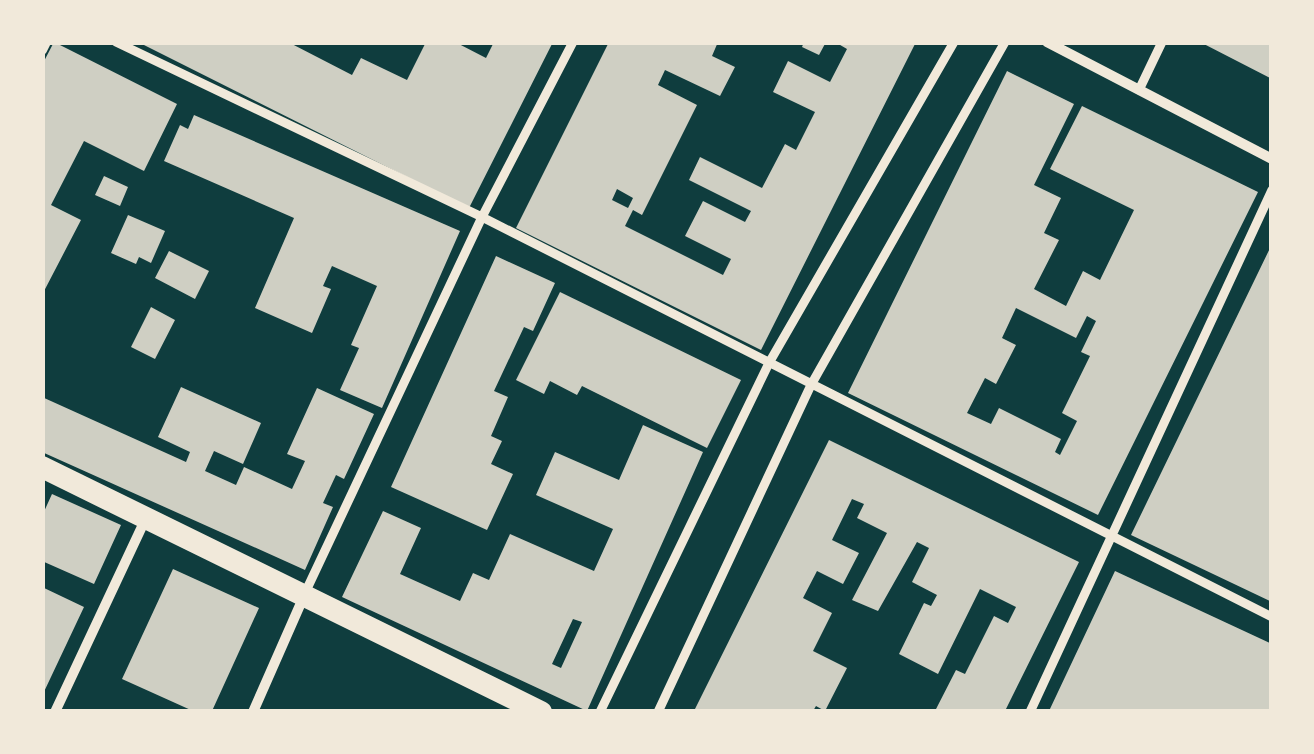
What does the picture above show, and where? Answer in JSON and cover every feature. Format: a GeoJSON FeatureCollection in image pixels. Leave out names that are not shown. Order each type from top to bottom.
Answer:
{"type":"FeatureCollection","features":[{"type":"Feature","properties":{"kind":"main road"},"geometry":{"type":"LineString","coordinates":[[42,467],[540,712]]}},
{"type":"Feature","properties":{"kind":"street"},"geometry":{"type":"LineString","coordinates":[[42,50],[46,42]]}},
{"type":"Feature","properties":{"kind":"street"},"geometry":{"type":"LineString","coordinates":[[116,42],[482,217],[1272,617]]}},
{"type":"Feature","properties":{"kind":"street"},"geometry":{"type":"LineString","coordinates":[[253,712],[482,217],[573,42]]}},
{"type":"Feature","properties":{"kind":"street"},"geometry":{"type":"LineString","coordinates":[[600,712],[768,363],[954,42]]}},
{"type":"Feature","properties":{"kind":"street"},"geometry":{"type":"LineString","coordinates":[[658,712],[812,385],[1005,42]]}},
{"type":"Feature","properties":{"kind":"street"},"geometry":{"type":"LineString","coordinates":[[1048,42],[1272,159]]}},
{"type":"Feature","properties":{"kind":"street"},"geometry":{"type":"LineString","coordinates":[[1139,90],[1162,42]]}},
{"type":"Feature","properties":{"kind":"street"},"geometry":{"type":"LineString","coordinates":[[1030,712],[1272,190]]}},
{"type":"Feature","properties":{"kind":"street"},"geometry":{"type":"LineString","coordinates":[[54,712],[146,518]]}},
{"type":"Feature","properties":{"kind":"building"},"geometry":{"type":"Polygon","coordinates":[[[54,42],[177,104],[144,171],[84,141],[51,205],[81,220],[42,295],[42,65],[54,42]]]}},
{"type":"Feature","properties":{"kind":"building"},"geometry":{"type":"Polygon","coordinates":[[[138,42],[288,42],[352,75],[361,58],[407,80],[426,42],[455,42],[486,58],[494,42],[553,42],[469,208],[138,42]]]}},
{"type":"Feature","properties":{"kind":"building"},"geometry":{"type":"Polygon","coordinates":[[[609,42],[718,42],[712,56],[735,67],[720,96],[665,70],[658,85],[697,105],[642,215],[633,210],[625,226],[723,275],[731,259],[685,236],[703,201],[745,222],[751,211],[689,180],[700,157],[762,188],[785,144],[796,150],[815,112],[773,92],[788,61],[830,82],[847,49],[835,42],[916,42],[761,350],[516,228],[609,42]],[[617,189],[612,200],[628,208],[633,198],[617,189]]]}},
{"type":"Feature","properties":{"kind":"building"},"geometry":{"type":"Polygon","coordinates":[[[804,42],[826,42],[819,55],[802,47],[804,42]]]}},
{"type":"Feature","properties":{"kind":"building"},"geometry":{"type":"Polygon","coordinates":[[[1200,42],[1272,42],[1272,79],[1200,42]]]}},
{"type":"Feature","properties":{"kind":"building"},"geometry":{"type":"Polygon","coordinates":[[[1007,71],[1074,104],[1034,185],[1061,198],[1044,233],[1059,240],[1034,289],[1066,306],[1083,271],[1100,280],[1134,210],[1050,169],[1082,106],[1258,192],[1098,515],[848,393],[1007,71]],[[1016,308],[1002,338],[1016,345],[996,384],[985,378],[967,413],[991,424],[999,408],[1061,439],[1055,452],[1060,455],[1077,421],[1062,413],[1090,356],[1081,352],[1096,321],[1087,316],[1076,338],[1016,308]]]}},
{"type":"Feature","properties":{"kind":"building"},"geometry":{"type":"Polygon","coordinates":[[[194,115],[460,231],[382,408],[340,390],[359,348],[351,345],[377,286],[332,266],[323,286],[331,289],[312,333],[255,308],[294,218],[164,161],[180,125],[188,129],[194,115]]]}},
{"type":"Feature","properties":{"kind":"building"},"geometry":{"type":"Polygon","coordinates":[[[104,176],[128,187],[120,206],[95,195],[104,176]]]}},
{"type":"Feature","properties":{"kind":"building"},"geometry":{"type":"Polygon","coordinates":[[[128,215],[165,231],[151,263],[139,257],[136,264],[111,253],[128,215]]]}},
{"type":"Feature","properties":{"kind":"building"},"geometry":{"type":"Polygon","coordinates":[[[1272,244],[1272,602],[1131,535],[1272,244]]]}},
{"type":"Feature","properties":{"kind":"building"},"geometry":{"type":"Polygon","coordinates":[[[169,251],[209,271],[195,299],[155,278],[169,251]]]}},
{"type":"Feature","properties":{"kind":"building"},"geometry":{"type":"Polygon","coordinates":[[[496,256],[555,283],[533,331],[524,327],[494,391],[508,397],[491,436],[502,441],[491,464],[513,474],[487,530],[391,487],[496,256]]]}},
{"type":"Feature","properties":{"kind":"building"},"geometry":{"type":"Polygon","coordinates":[[[560,292],[741,380],[707,448],[582,386],[577,395],[550,381],[544,394],[516,380],[560,292]]]}},
{"type":"Feature","properties":{"kind":"building"},"geometry":{"type":"Polygon","coordinates":[[[151,307],[175,320],[155,359],[131,347],[151,307]]]}},
{"type":"Feature","properties":{"kind":"building"},"geometry":{"type":"Polygon","coordinates":[[[181,387],[261,423],[243,464],[214,451],[205,471],[236,485],[244,467],[292,489],[305,461],[287,454],[317,388],[374,414],[344,479],[336,475],[323,503],[333,507],[305,570],[42,452],[42,397],[186,462],[190,452],[158,437],[181,387]]]}},
{"type":"Feature","properties":{"kind":"building"},"geometry":{"type":"Polygon","coordinates":[[[643,425],[703,452],[587,711],[342,597],[383,511],[421,528],[400,574],[460,601],[473,573],[489,580],[510,534],[594,571],[613,529],[536,495],[555,452],[619,480],[643,425]],[[573,619],[552,664],[561,668],[582,622],[573,619]]]}},
{"type":"Feature","properties":{"kind":"building"},"geometry":{"type":"Polygon","coordinates":[[[829,440],[1079,562],[1005,711],[935,711],[956,670],[965,674],[994,616],[1008,623],[1016,607],[980,589],[938,674],[899,654],[924,603],[931,606],[937,595],[912,582],[929,548],[917,542],[878,611],[852,600],[887,533],[857,518],[864,504],[852,499],[832,540],[859,553],[843,584],[817,571],[803,598],[832,613],[813,651],[847,668],[825,711],[816,706],[813,711],[694,711],[829,440]]]}},
{"type":"Feature","properties":{"kind":"building"},"geometry":{"type":"Polygon","coordinates":[[[52,494],[121,525],[94,584],[42,561],[42,516],[52,494]]]}},
{"type":"Feature","properties":{"kind":"building"},"geometry":{"type":"Polygon","coordinates":[[[173,569],[259,608],[212,711],[193,711],[122,679],[173,569]]]}},
{"type":"Feature","properties":{"kind":"building"},"geometry":{"type":"Polygon","coordinates":[[[1115,571],[1272,644],[1272,711],[1049,711],[1115,571]]]}},
{"type":"Feature","properties":{"kind":"building"},"geometry":{"type":"Polygon","coordinates":[[[42,587],[84,607],[42,696],[42,587]]]}}]}
